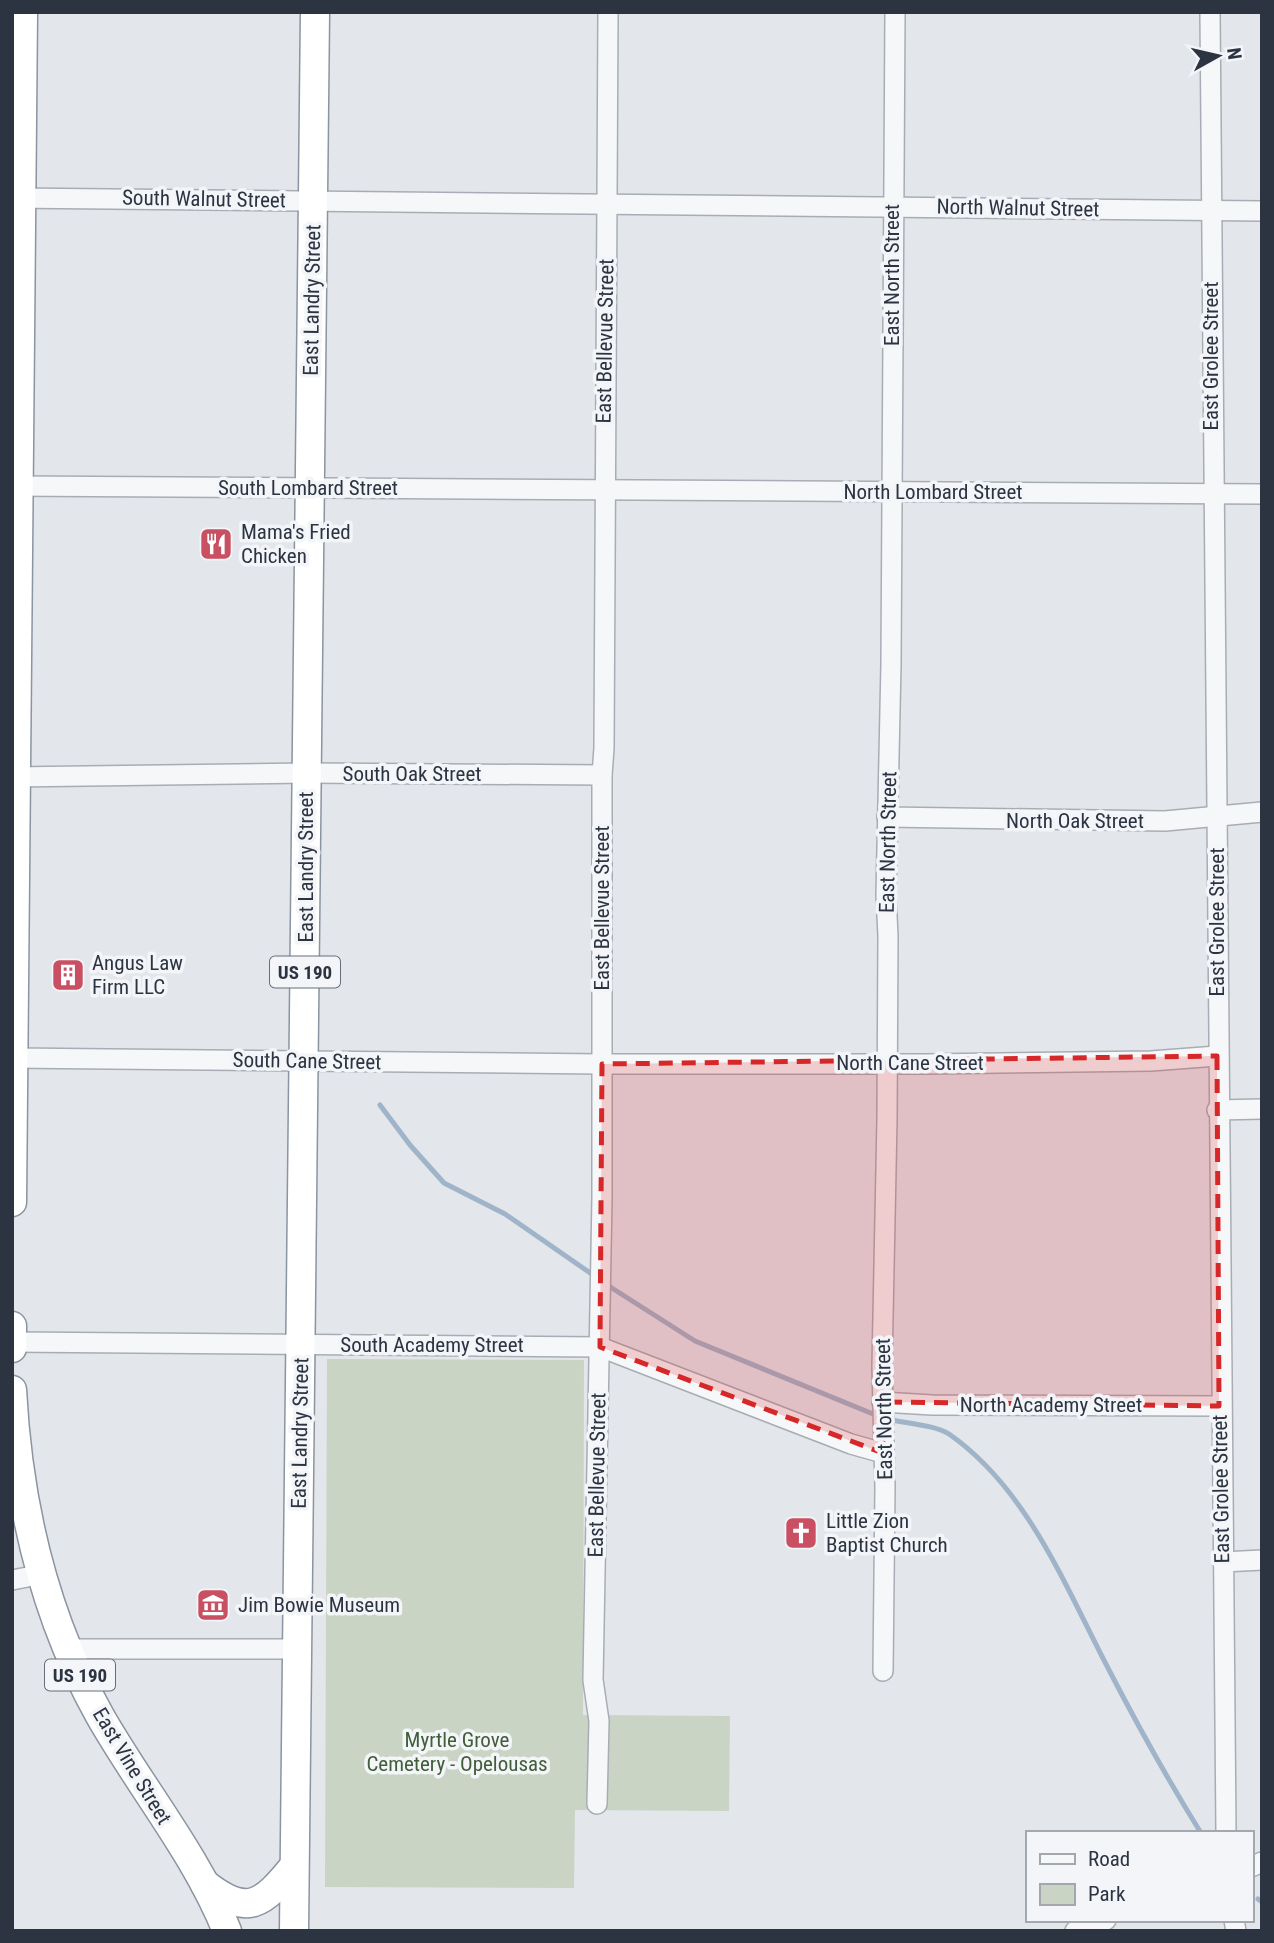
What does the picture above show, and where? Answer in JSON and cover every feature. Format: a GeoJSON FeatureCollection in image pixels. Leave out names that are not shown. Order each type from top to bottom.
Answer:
{"type":"FeatureCollection","features":[{"type":"Feature","properties":{"kind":"highway"},"geometry":{"type":"LineString","coordinates":[[12,1202],[17,198],[23,12]]}},
{"type":"Feature","properties":{"kind":"highway","name":"East Landry Street"},"geometry":{"type":"LineString","coordinates":[[294,1931],[315,12]]}},
{"type":"Feature","properties":{"kind":"highway"},"geometry":{"type":"LineString","coordinates":[[12,1326],[12,1348]]}},
{"type":"Feature","properties":{"kind":"highway","name":"East Vine Street"},"geometry":{"type":"LineString","coordinates":[[12,1390],[20,1480],[28,1521],[50,1600],[68,1648],[99,1714],[205,1884],[227,1931]]}},
{"type":"Feature","properties":{"kind":"highway"},"geometry":{"type":"LineString","coordinates":[[205,1884],[224,1899],[248,1903],[261,1899],[271,1891],[294,1866]]}},
{"type":"Feature","properties":{"kind":"street","name":"East Bellevue Street"},"geometry":{"type":"LineString","coordinates":[[597,1804],[599,1721],[593,1680],[600,1347],[608,12]]}},
{"type":"Feature","properties":{"kind":"street","name":"East North Street"},"geometry":{"type":"LineString","coordinates":[[883,1671],[882,1413],[895,12]]}},
{"type":"Feature","properties":{"kind":"street","name":"East Grolee Street"},"geometry":{"type":"LineString","coordinates":[[1210,12],[1219,1406],[1226,1831]]}},
{"type":"Feature","properties":{"kind":"street","name":"South Walnut Street"},"geometry":{"type":"LineString","coordinates":[[17,198],[607,204]]}},
{"type":"Feature","properties":{"kind":"street","name":"North Walnut Street"},"geometry":{"type":"LineString","coordinates":[[607,204],[1262,211]]}},
{"type":"Feature","properties":{"kind":"street","name":"South Lombard Street"},"geometry":{"type":"LineString","coordinates":[[15,486],[604,490]]}},
{"type":"Feature","properties":{"kind":"street","name":"North Lombard Street"},"geometry":{"type":"LineString","coordinates":[[604,490],[1262,494]]}},
{"type":"Feature","properties":{"kind":"street","name":"South Oak Street"},"geometry":{"type":"LineString","coordinates":[[14,777],[306,773],[602,775]]}},
{"type":"Feature","properties":{"kind":"street","name":"North Oak Street"},"geometry":{"type":"LineString","coordinates":[[887,817],[1165,821],[1262,812]]}},
{"type":"Feature","properties":{"kind":"street","name":"North Cane Street"},"geometry":{"type":"LineString","coordinates":[[602,1064],[1151,1061],[1217,1056]]}},
{"type":"Feature","properties":{"kind":"street","name":"South Cane Street"},"geometry":{"type":"LineString","coordinates":[[13,1058],[602,1064]]}},
{"type":"Feature","properties":{"kind":"street"},"geometry":{"type":"LineString","coordinates":[[1217,1110],[1262,1109]]}},
{"type":"Feature","properties":{"kind":"street","name":"South Academy Street"},"geometry":{"type":"LineString","coordinates":[[12,1342],[600,1347]]}},
{"type":"Feature","properties":{"kind":"street"},"geometry":{"type":"LineString","coordinates":[[600,1347],[851,1444],[883,1453]]}},
{"type":"Feature","properties":{"kind":"street","name":"North Academy Street"},"geometry":{"type":"LineString","coordinates":[[882,1413],[932,1405],[1219,1406]]}},
{"type":"Feature","properties":{"kind":"street"},"geometry":{"type":"LineString","coordinates":[[1223,1562],[1262,1560]]}},
{"type":"Feature","properties":{"kind":"street"},"geometry":{"type":"LineString","coordinates":[[12,1580],[43,1574]]}},
{"type":"Feature","properties":{"kind":"street"},"geometry":{"type":"LineString","coordinates":[[68,1648],[297,1649]]}},
{"type":"Feature","properties":{"kind":"street"},"geometry":{"type":"LineString","coordinates":[[1075,1931],[1100,1922]]}},
{"type":"Feature","properties":{"kind":"highlighted area"},"geometry":{"type":"Polygon","coordinates":[[[1217,1056],[1219,1406],[882,1402],[883,1453],[600,1347],[602,1064],[1217,1056]]]}},
{"type":"Feature","properties":{"kind":"green space","name":"Myrtle Grove Cemetery - Opelousas"},"geometry":{"type":"Polygon","coordinates":[[[327,1359],[584,1360],[583,1715],[730,1716],[729,1811],[575,1810],[574,1888],[325,1887],[327,1359]]]}},
{"type":"Feature","properties":{"kind":"waterway"},"geometry":{"type":"LineString","coordinates":[[380,1105],[410,1145],[444,1183],[505,1214],[596,1277]]}},
{"type":"Feature","properties":{"kind":"waterway"},"geometry":{"type":"LineString","coordinates":[[604,1283],[695,1341],[878,1416]]}},
{"type":"Feature","properties":{"kind":"waterway"},"geometry":{"type":"LineString","coordinates":[[887,1419],[928,1426],[949,1434],[977,1457],[1023,1511],[1060,1574],[1142,1732],[1200,1831]]}},
{"type":"Feature","properties":{"kind":"waterway"},"geometry":{"type":"LineString","coordinates":[[1258,1899],[1262,1902]]}},
{"type":"Feature","properties":{"kind":"place","name":"Mama's Fried Chicken"},"geometry":{"type":"Point","coordinates":[216,544]}},
{"type":"Feature","properties":{"kind":"place","name":"Angus Law Firm LLC"},"geometry":{"type":"Point","coordinates":[68,975]}},
{"type":"Feature","properties":{"kind":"place","name":"Little Zion Baptist Church"},"geometry":{"type":"Point","coordinates":[801,1533]}},
{"type":"Feature","properties":{"kind":"place","name":"Jim Bowie Museum"},"geometry":{"type":"Point","coordinates":[213,1605]}}]}
